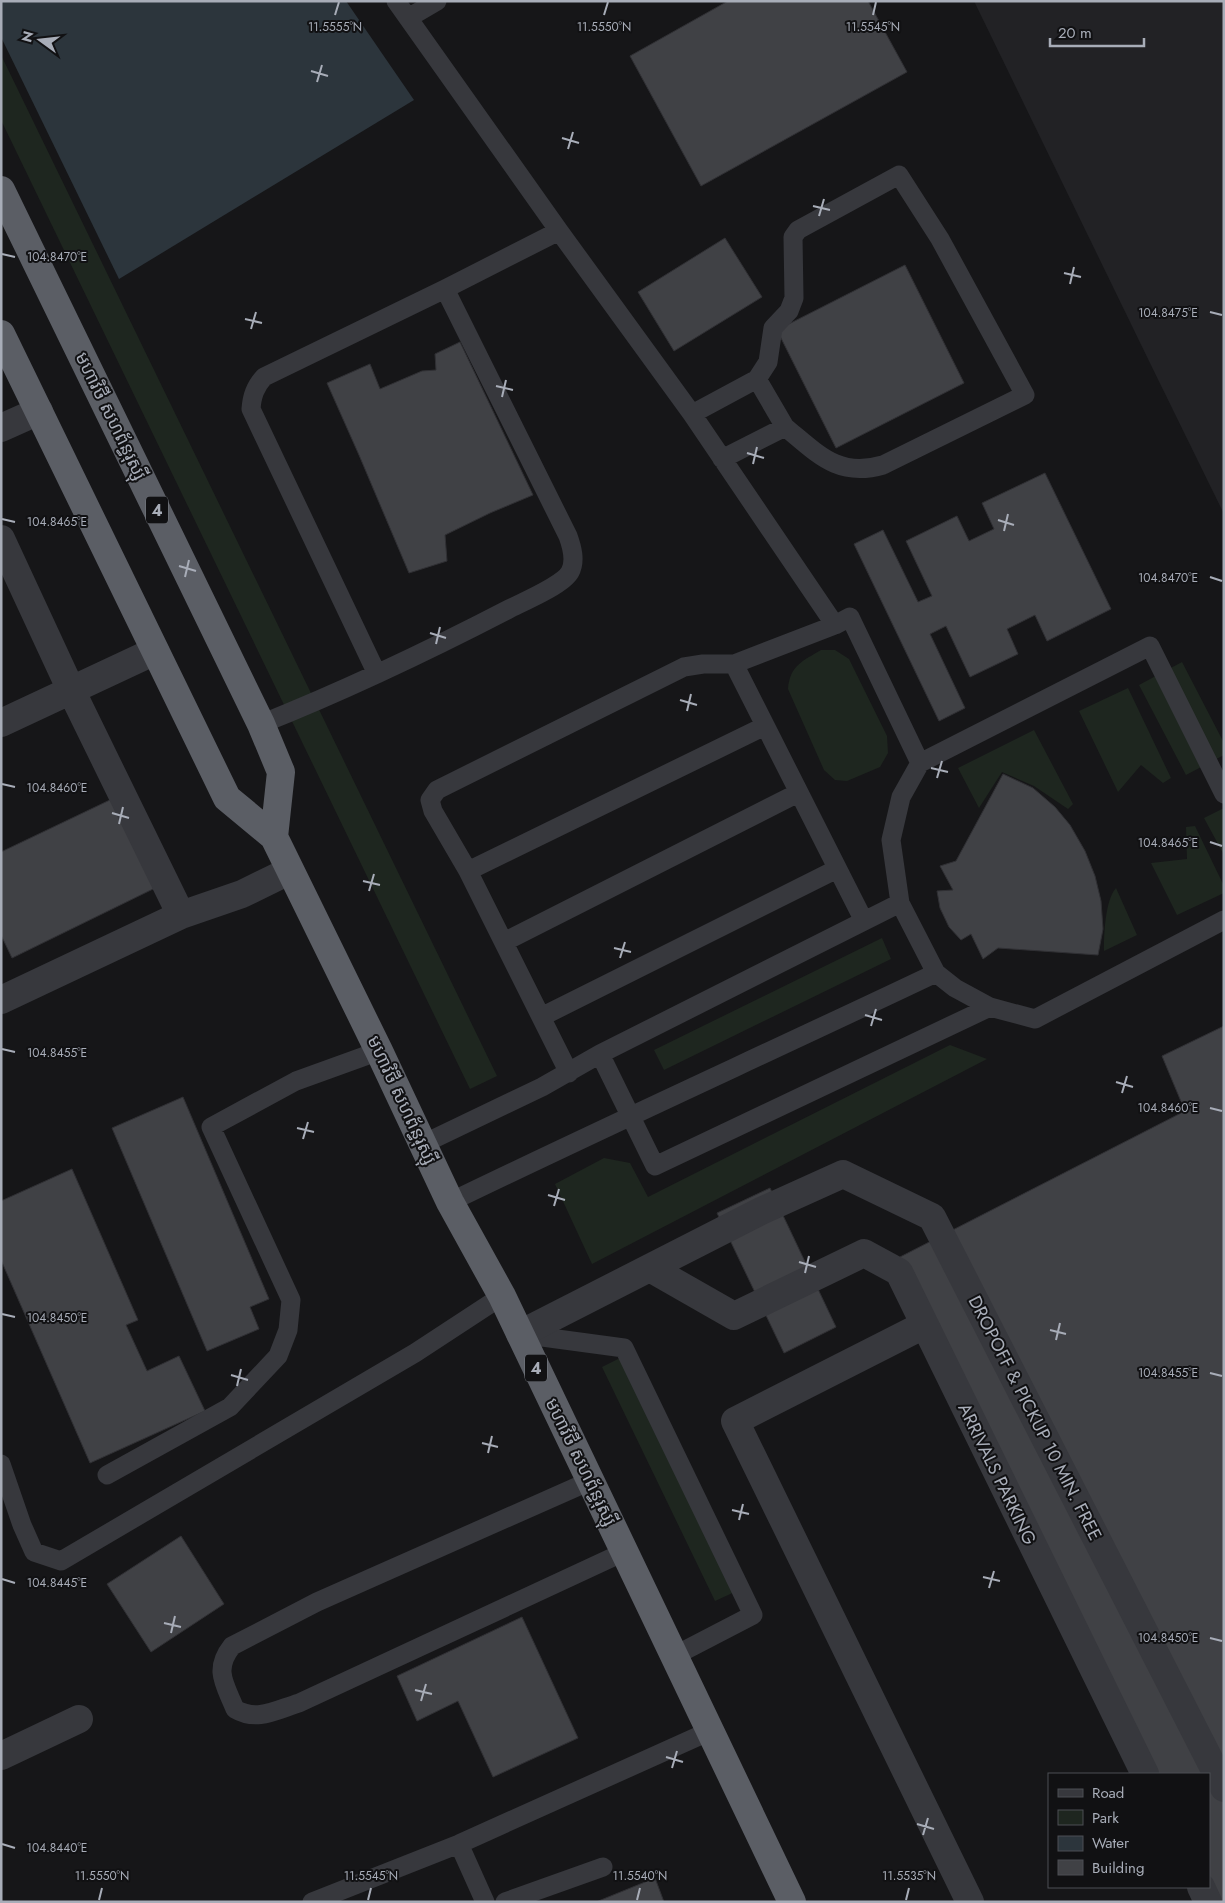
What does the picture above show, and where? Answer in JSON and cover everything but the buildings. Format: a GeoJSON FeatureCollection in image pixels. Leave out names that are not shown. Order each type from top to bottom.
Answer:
{"type":"FeatureCollection","features":[{"type":"Feature","properties":{"kind":"highway","name":"មហាវិថី សហព័ន្ធរុស្ស៊ី"},"geometry":{"type":"LineString","coordinates":[[1,190],[261,724],[281,772],[274,837]]}},
{"type":"Feature","properties":{"kind":"highway","name":"មហាវិថី សហព័ន្ធរុស្ស៊ី"},"geometry":{"type":"LineString","coordinates":[[1,334],[226,798],[274,837],[289,871],[379,1051],[450,1202],[502,1296],[792,1902]]}},
{"type":"Feature","properties":{"kind":"street"},"geometry":{"type":"LineString","coordinates":[[1,428],[39,411]]}},
{"type":"Feature","properties":{"kind":"street"},"geometry":{"type":"LineString","coordinates":[[1,539],[71,690],[181,915]]}},
{"type":"Feature","properties":{"kind":"street"},"geometry":{"type":"LineString","coordinates":[[1,723],[155,651]]}},
{"type":"Feature","properties":{"kind":"street"},"geometry":{"type":"LineString","coordinates":[[1,1000],[181,915],[242,894],[289,871]]}},
{"type":"Feature","properties":{"kind":"street","name":"DROPOFF & PICKUP 10 MIN. FREE"},"geometry":{"type":"LineString","coordinates":[[650,1268],[761,1211],[843,1174],[932,1217],[1224,1788]]}},
{"type":"Feature","properties":{"kind":"street","name":"ARRIVALS PARKING"},"geometry":{"type":"LineString","coordinates":[[650,1268],[734,1316],[864,1253],[899,1272],[1145,1773]]}},
{"type":"Feature","properties":{"kind":"street"},"geometry":{"type":"LineString","coordinates":[[520,1334],[650,1268]]}},
{"type":"Feature","properties":{"kind":"street"},"geometry":{"type":"LineString","coordinates":[[924,1325],[735,1421],[970,1902]]}},
{"type":"Feature","properties":{"kind":"street"},"geometry":{"type":"LineString","coordinates":[[1,1756],[79,1719]]}},
{"type":"Feature","properties":{"kind":"street"},"geometry":{"type":"LineString","coordinates":[[1201,1888],[1208,1902]]}},
{"type":"Feature","properties":{"kind":"lane"},"geometry":{"type":"LineString","coordinates":[[396,1],[692,414],[835,625]]}},
{"type":"Feature","properties":{"kind":"lane"},"geometry":{"type":"LineString","coordinates":[[408,18],[437,1]]}},
{"type":"Feature","properties":{"kind":"lane"},"geometry":{"type":"LineString","coordinates":[[692,414],[757,380],[768,362],[773,328],[789,311],[794,298],[793,238],[798,230],[900,175],[940,239],[1025,395],[883,465],[866,470],[838,466],[821,456],[785,427],[757,380]]}},
{"type":"Feature","properties":{"kind":"lane"},"geometry":{"type":"LineString","coordinates":[[377,674],[251,409],[252,397],[257,385],[264,377],[559,231]]}},
{"type":"Feature","properties":{"kind":"lane"},"geometry":{"type":"LineString","coordinates":[[261,724],[335,694],[377,674],[552,587],[570,573],[574,553],[568,536],[445,289]]}},
{"type":"Feature","properties":{"kind":"lane"},"geometry":{"type":"LineString","coordinates":[[722,459],[785,427]]}},
{"type":"Feature","properties":{"kind":"lane"},"geometry":{"type":"LineString","coordinates":[[569,1073],[468,872],[433,811],[430,800],[437,790],[684,667],[703,664],[734,664],[835,625],[850,616],[920,762]]}},
{"type":"Feature","properties":{"kind":"lane"},"geometry":{"type":"LineString","coordinates":[[1224,794],[1150,646],[920,762],[901,797],[891,840],[900,903],[936,974],[955,988],[990,1006],[1035,1019],[1224,920]]}},
{"type":"Feature","properties":{"kind":"lane"},"geometry":{"type":"LineString","coordinates":[[734,664],[864,921]]}},
{"type":"Feature","properties":{"kind":"lane"},"geometry":{"type":"LineString","coordinates":[[468,872],[765,726]]}},
{"type":"Feature","properties":{"kind":"lane"},"geometry":{"type":"LineString","coordinates":[[504,942],[798,793]]}},
{"type":"Feature","properties":{"kind":"lane"},"geometry":{"type":"LineString","coordinates":[[541,1017],[837,869]]}},
{"type":"Feature","properties":{"kind":"lane"},"geometry":{"type":"LineString","coordinates":[[423,1144],[569,1073],[600,1054],[900,903]]}},
{"type":"Feature","properties":{"kind":"lane"},"geometry":{"type":"LineString","coordinates":[[450,1202],[569,1144],[632,1117],[936,974]]}},
{"type":"Feature","properties":{"kind":"lane"},"geometry":{"type":"LineString","coordinates":[[600,1054],[655,1166],[990,1006]]}},
{"type":"Feature","properties":{"kind":"lane"},"geometry":{"type":"LineString","coordinates":[[108,1475],[230,1407],[278,1356],[288,1330],[290,1300],[211,1126],[296,1081],[379,1051]]}},
{"type":"Feature","properties":{"kind":"lane"},"geometry":{"type":"LineString","coordinates":[[1,1464],[34,1552],[61,1561],[414,1353],[502,1296]]}},
{"type":"Feature","properties":{"kind":"lane"},"geometry":{"type":"LineString","coordinates":[[520,1334],[624,1348],[736,1579],[752,1615],[674,1656]]}},
{"type":"Feature","properties":{"kind":"lane"},"geometry":{"type":"LineString","coordinates":[[590,1481],[316,1602],[232,1646],[224,1656],[220,1672],[235,1709],[242,1714],[255,1716],[299,1703],[624,1552]]}},
{"type":"Feature","properties":{"kind":"lane"},"geometry":{"type":"LineString","coordinates":[[312,1902],[459,1844],[710,1731]]}},
{"type":"Feature","properties":{"kind":"lane"},"geometry":{"type":"LineString","coordinates":[[459,1844],[485,1902]]}},
{"type":"Feature","properties":{"kind":"lane"},"geometry":{"type":"LineString","coordinates":[[505,1902],[603,1867]]}},
{"type":"Feature","properties":{"kind":"shaded area"},"geometry":{"type":"Polygon","coordinates":[[[974,1],[1224,1],[1224,514],[1150,363],[974,1]]]}},
{"type":"Feature","properties":{"kind":"green space"},"geometry":{"type":"Polygon","coordinates":[[[1,55],[497,1076],[470,1089],[1,120],[1,55]]]}},
{"type":"Feature","properties":{"kind":"green space"},"geometry":{"type":"Polygon","coordinates":[[[821,650],[835,650],[849,659],[887,736],[888,753],[880,767],[847,781],[835,780],[824,770],[788,689],[791,674],[795,669],[803,661],[821,650]]]}},
{"type":"Feature","properties":{"kind":"green space"},"geometry":{"type":"Polygon","coordinates":[[[1182,662],[1224,743],[1224,755],[1186,775],[1139,685],[1182,662]]]}},
{"type":"Feature","properties":{"kind":"green space"},"geometry":{"type":"Polygon","coordinates":[[[1128,688],[1171,778],[1163,783],[1141,765],[1118,792],[1079,711],[1128,688]]]}},
{"type":"Feature","properties":{"kind":"green space"},"geometry":{"type":"Polygon","coordinates":[[[1034,730],[1073,804],[1068,809],[1034,786],[1002,772],[979,808],[958,768],[1034,730]]]}},
{"type":"Feature","properties":{"kind":"green space"},"geometry":{"type":"Polygon","coordinates":[[[1224,808],[1224,855],[1204,818],[1224,808]]]}},
{"type":"Feature","properties":{"kind":"green space"},"geometry":{"type":"Polygon","coordinates":[[[1195,826],[1224,886],[1224,893],[1177,915],[1151,863],[1187,859],[1186,827],[1195,826]]]}},
{"type":"Feature","properties":{"kind":"green space"},"geometry":{"type":"Polygon","coordinates":[[[1116,888],[1137,935],[1104,951],[1107,909],[1112,893],[1116,888]]]}},
{"type":"Feature","properties":{"kind":"green space"},"geometry":{"type":"Polygon","coordinates":[[[882,938],[891,959],[664,1070],[654,1050],[882,938]]]}},
{"type":"Feature","properties":{"kind":"green space"},"geometry":{"type":"Polygon","coordinates":[[[950,1045],[987,1059],[592,1264],[555,1184],[604,1158],[630,1163],[648,1197],[950,1045]]]}},
{"type":"Feature","properties":{"kind":"green space"},"geometry":{"type":"Polygon","coordinates":[[[626,1355],[739,1590],[715,1601],[602,1367],[626,1355]]]}},
{"type":"Feature","properties":{"kind":"water"},"geometry":{"type":"Polygon","coordinates":[[[1,1],[346,1],[414,100],[119,279],[1,37],[1,1]]]}}]}
